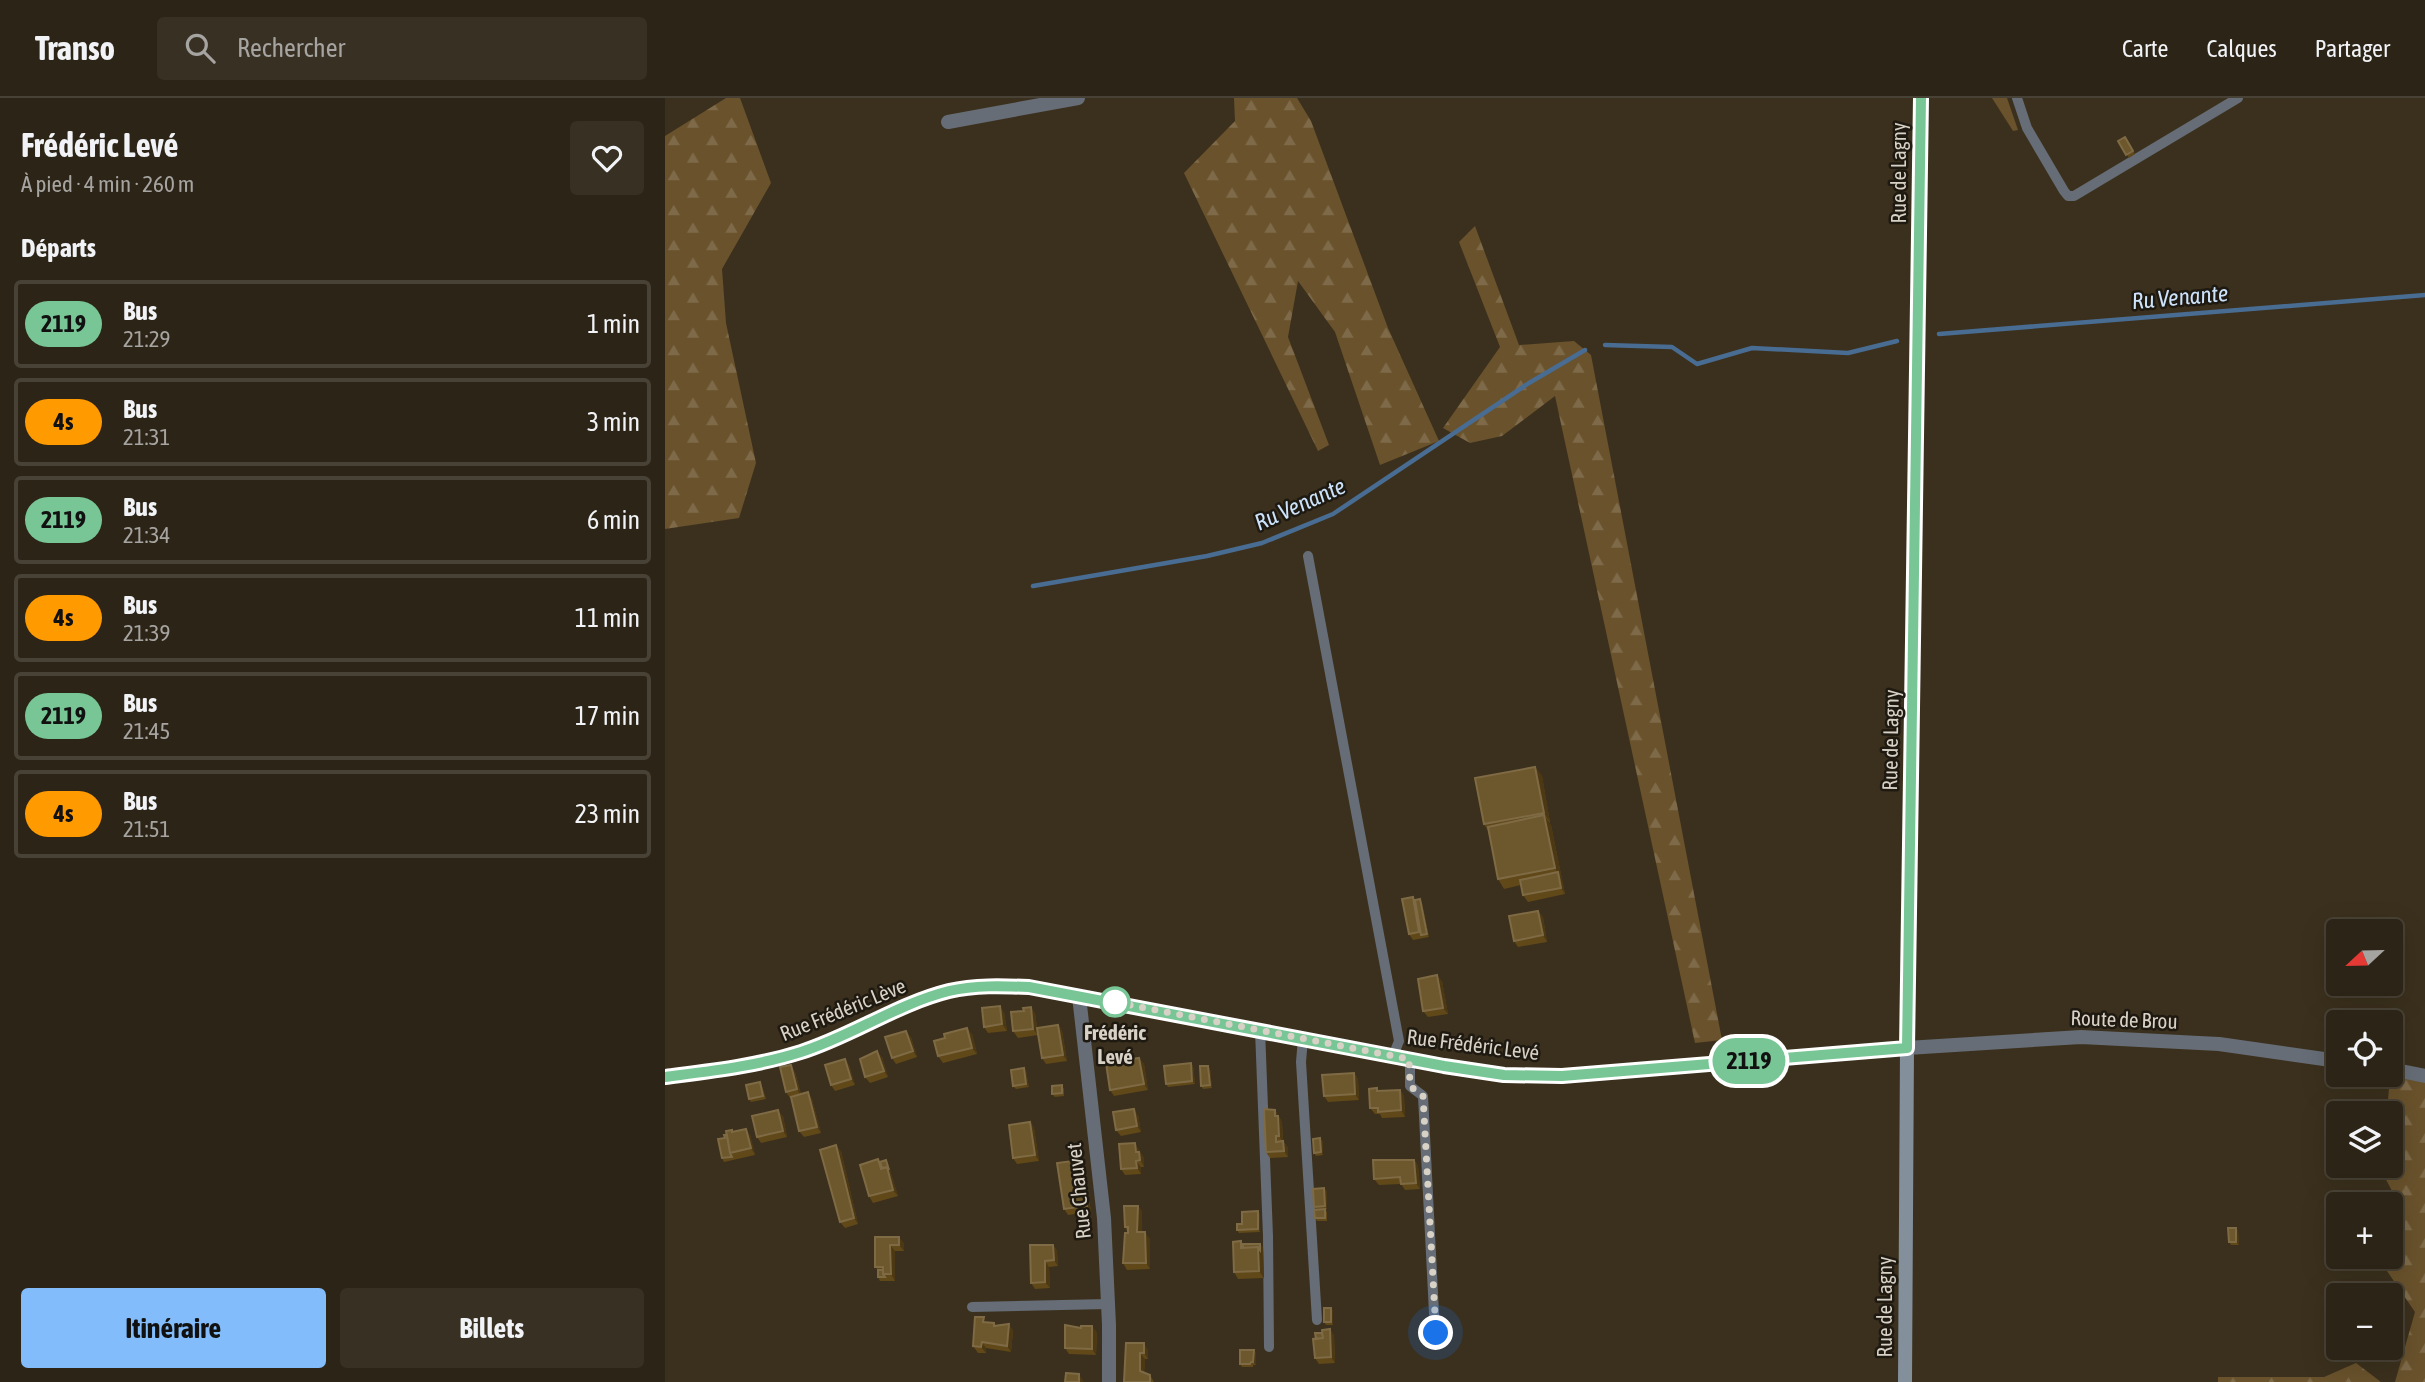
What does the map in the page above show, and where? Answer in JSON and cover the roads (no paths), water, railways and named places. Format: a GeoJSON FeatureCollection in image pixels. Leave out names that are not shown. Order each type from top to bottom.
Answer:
{"type":"FeatureCollection","features":[{"type":"Feature","properties":{"kind":"main road","name":"Rue de Lagny"},"geometry":{"type":"LineString","coordinates":[[1905,1382],[1907,1048],[1921,98]]}},
{"type":"Feature","properties":{"kind":"street"},"geometry":{"type":"LineString","coordinates":[[948,122],[1045,101],[1078,98]]}},
{"type":"Feature","properties":{"kind":"street","name":"Rue Frédéric Lève"},"geometry":{"type":"LineString","coordinates":[[665,1077],[773,1060],[804,1052],[919,1001],[951,991],[990,986],[1029,987],[1079,996]]}},
{"type":"Feature","properties":{"kind":"street","name":"Rue Frédéric Levé"},"geometry":{"type":"LineString","coordinates":[[1079,996],[1504,1075],[1562,1076],[1907,1048]]}},
{"type":"Feature","properties":{"kind":"street","name":"Rue Chauvet"},"geometry":{"type":"LineString","coordinates":[[1079,996],[1104,1218],[1109,1382]]}},
{"type":"Feature","properties":{"kind":"street","name":"Route de Brou"},"geometry":{"type":"LineString","coordinates":[[1907,1048],[2081,1037],[2219,1044],[2326,1059]]}},
{"type":"Feature","properties":{"kind":"street"},"geometry":{"type":"LineString","coordinates":[[2403,1071],[2425,1076]]}},
{"type":"Feature","properties":{"kind":"lane"},"geometry":{"type":"LineString","coordinates":[[2017,98],[2027,128],[2069,196],[2074,196],[2238,98]]}},
{"type":"Feature","properties":{"kind":"lane"},"geometry":{"type":"LineString","coordinates":[[1308,556],[1399,1041],[1393,1056]]}},
{"type":"Feature","properties":{"kind":"lane"},"geometry":{"type":"LineString","coordinates":[[1260,1030],[1268,1236],[1269,1346]]}},
{"type":"Feature","properties":{"kind":"lane"},"geometry":{"type":"LineString","coordinates":[[1303,1038],[1301,1062],[1317,1320]]}},
{"type":"Feature","properties":{"kind":"lane"},"geometry":{"type":"LineString","coordinates":[[1409,1059],[1410,1086],[1423,1096],[1436,1333]]}},
{"type":"Feature","properties":{"kind":"lane"},"geometry":{"type":"LineString","coordinates":[[972,1307],[1108,1304]]}},
{"type":"Feature","properties":{"kind":"waterway","name":"Ru Venante"},"geometry":{"type":"LineString","coordinates":[[1939,334],[2425,295]]}},
{"type":"Feature","properties":{"kind":"waterway","name":"Ru Venante"},"geometry":{"type":"LineString","coordinates":[[1605,345],[1672,347],[1697,364],[1752,348],[1848,353],[1897,341]]}},
{"type":"Feature","properties":{"kind":"waterway","name":"Ru Venante"},"geometry":{"type":"LineString","coordinates":[[1033,586],[1207,556],[1262,543],[1333,514],[1529,383],[1585,350]]}},
{"type":"Feature","properties":{"kind":"place","name":"Frédéric Levé"},"geometry":{"type":"Point","coordinates":[1115,1002]}}]}
